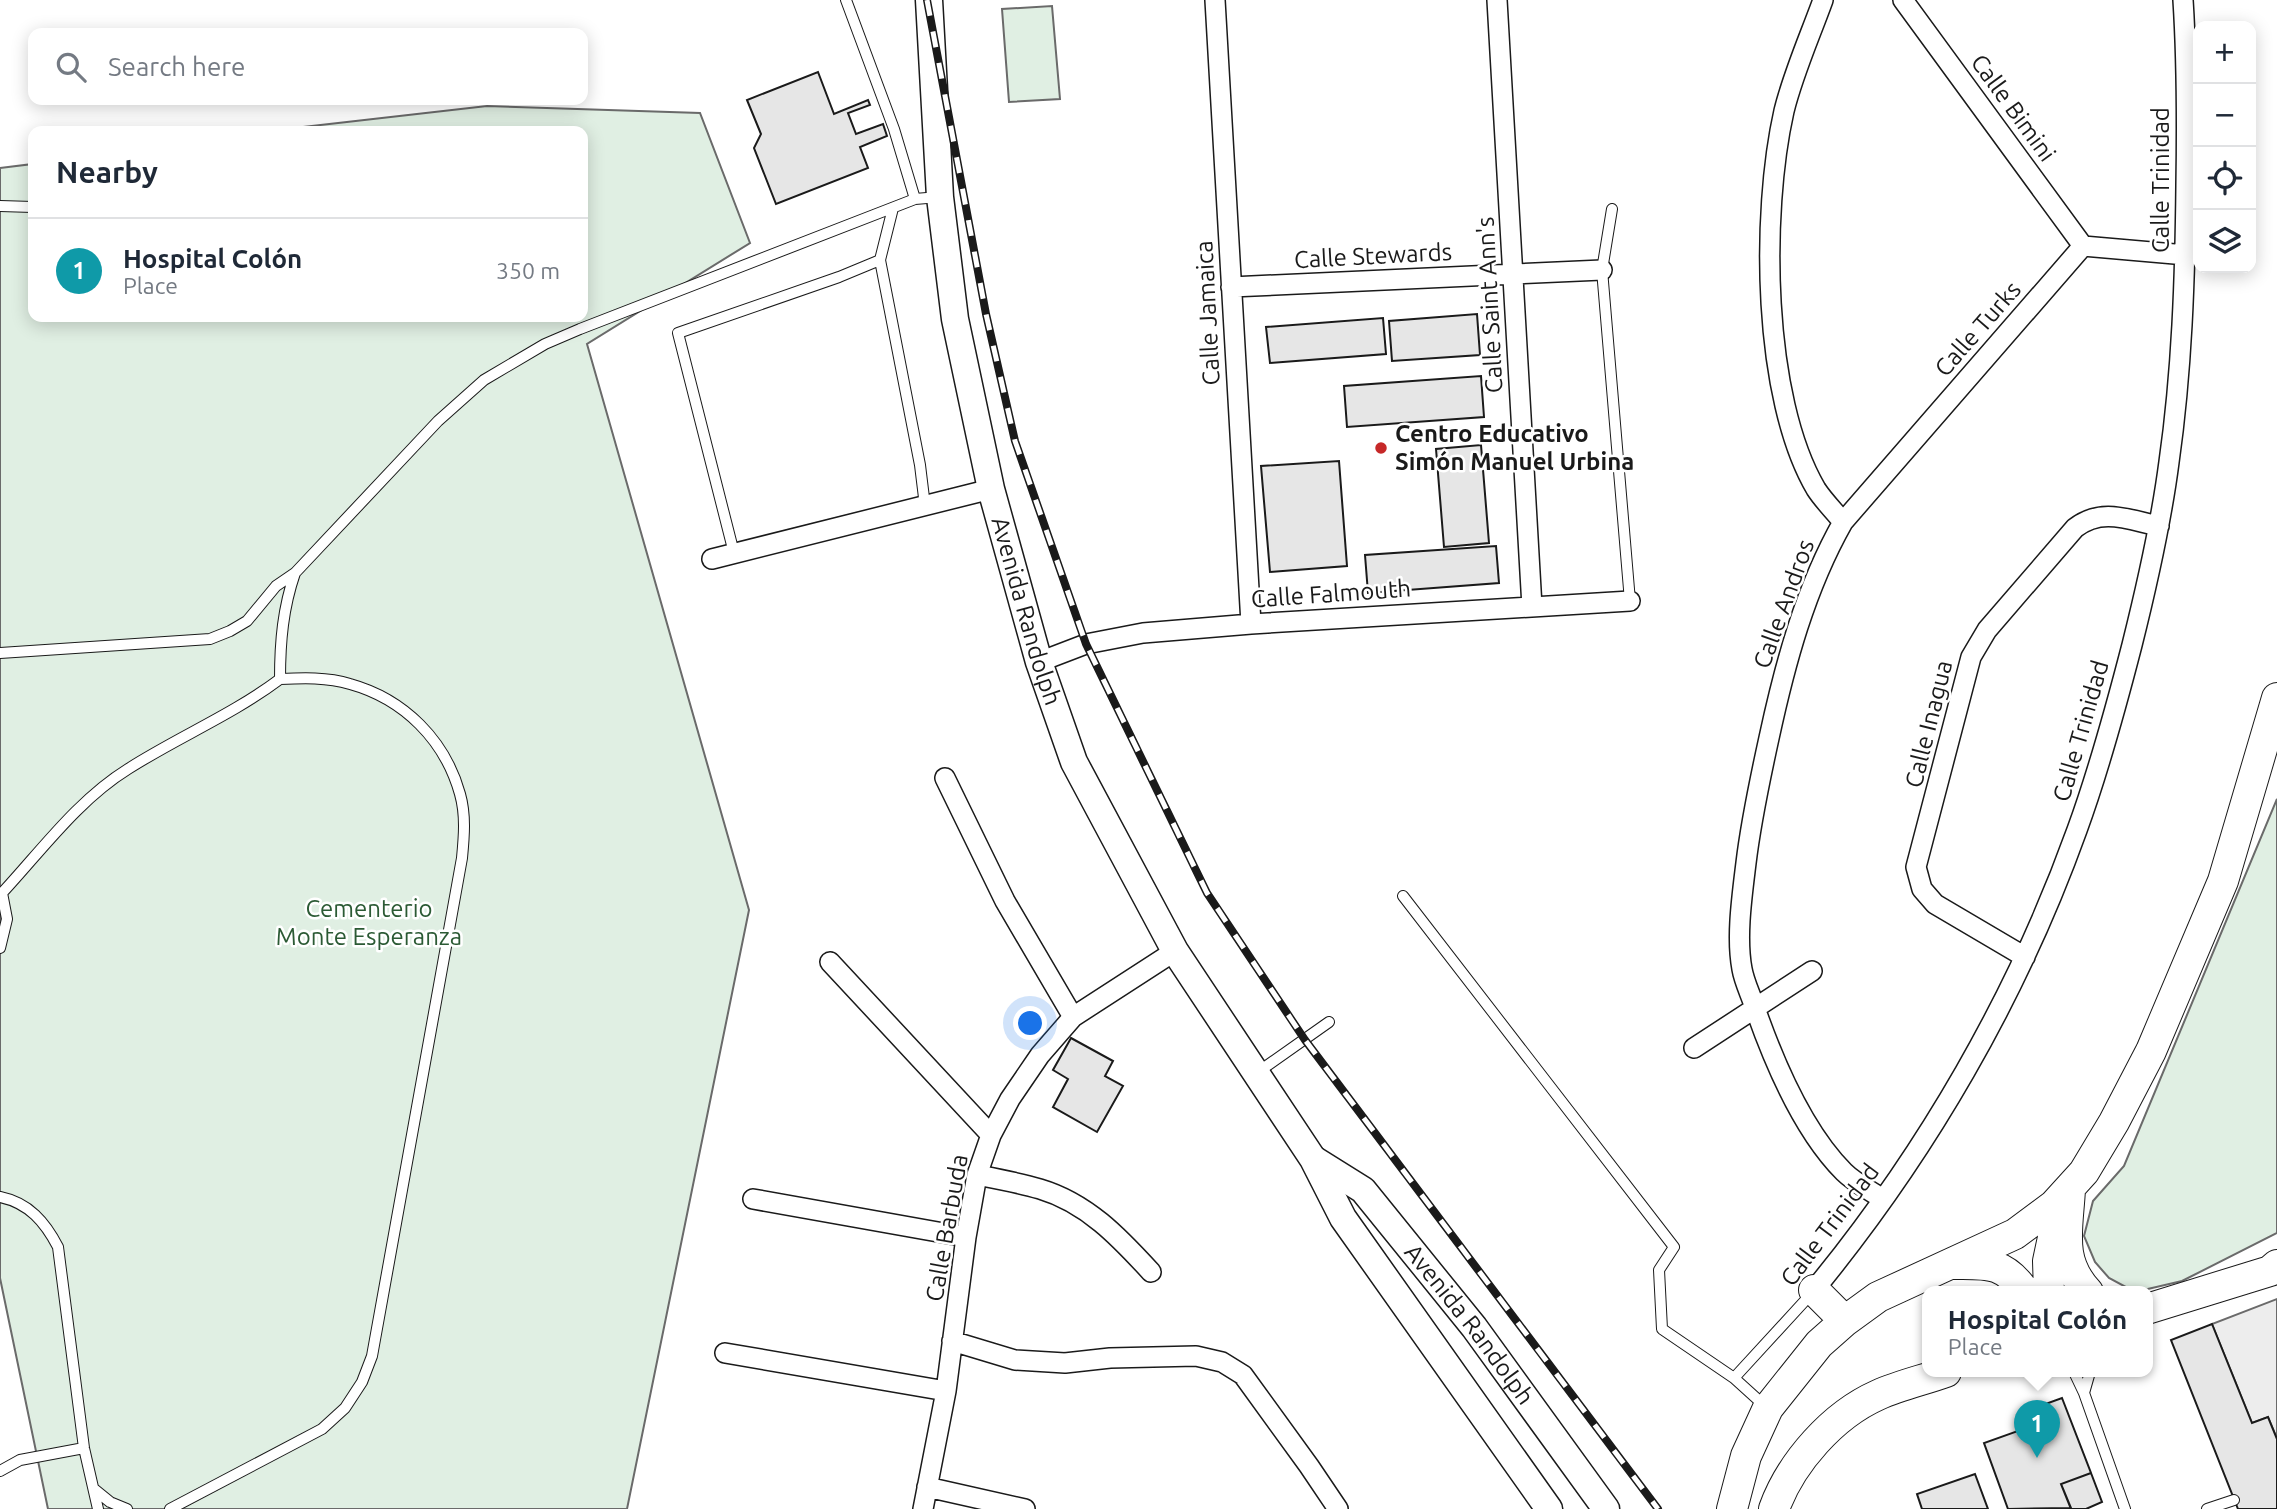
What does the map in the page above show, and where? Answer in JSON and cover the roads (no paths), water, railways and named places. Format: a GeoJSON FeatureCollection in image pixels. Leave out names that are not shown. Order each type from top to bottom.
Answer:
{"type":"FeatureCollection","features":[{"type":"Feature","properties":{"kind":"main road","name":"Avenida Randolph"},"geometry":{"type":"LineString","coordinates":[[929,0],[927,198],[991,489],[1039,662],[1074,762],[1175,951],[1313,1159],[1343,1217],[1549,1509]]}},
{"type":"Feature","properties":{"kind":"main road"},"geometry":{"type":"LineString","coordinates":[[1732,1509],[1746,1455],[1768,1408],[1819,1344],[1878,1297],[2015,1234],[2054,1205],[2084,1172],[2151,1051],[2223,881],[2277,698]]}},
{"type":"Feature","properties":{"kind":"main road","name":"Avenida Randolph"},"geometry":{"type":"LineString","coordinates":[[1313,1159],[1363,1190],[1474,1327],[1605,1509]]}},
{"type":"Feature","properties":{"kind":"main road"},"geometry":{"type":"LineString","coordinates":[[2049,1286],[2048,1261],[2056,1223],[2070,1189]]}},
{"type":"Feature","properties":{"kind":"main road"},"geometry":{"type":"LineString","coordinates":[[2070,1189],[2066,1254],[2077,1280],[2082,1286]]}},
{"type":"Feature","properties":{"kind":"main road"},"geometry":{"type":"LineString","coordinates":[[1950,1264],[1982,1264],[2007,1271],[2020,1286]]}},
{"type":"Feature","properties":{"kind":"main road"},"geometry":{"type":"LineString","coordinates":[[2153,1307],[2274,1271]]}},
{"type":"Feature","properties":{"kind":"main road"},"geometry":{"type":"LineString","coordinates":[[1814,1290],[1845,1321]]}},
{"type":"Feature","properties":{"kind":"main road"},"geometry":{"type":"LineString","coordinates":[[1774,1509],[1805,1453],[1838,1420],[1877,1395],[1931,1377]]}},
{"type":"Feature","properties":{"kind":"street","name":"Calle Jamaica"},"geometry":{"type":"LineString","coordinates":[[1215,0],[1251,624]]}},
{"type":"Feature","properties":{"kind":"street","name":"Calle Saint Ann's"},"geometry":{"type":"LineString","coordinates":[[1497,0],[1532,607]]}},
{"type":"Feature","properties":{"kind":"street","name":"Calle Andros"},"geometry":{"type":"LineString","coordinates":[[1823,0],[1784,111],[1772,196],[1769,267],[1776,359],[1793,436],[1816,489],[1843,522],[1828,547],[1793,640],[1779,693],[1752,821],[1740,919],[1742,969],[1755,1009],[1790,1090],[1819,1143],[1846,1174],[1883,1199]]}},
{"type":"Feature","properties":{"kind":"street","name":"Calle Bimini"},"geometry":{"type":"LineString","coordinates":[[1903,0],[2083,246]]}},
{"type":"Feature","properties":{"kind":"street","name":"Calle Trinidad"},"geometry":{"type":"LineString","coordinates":[[1814,1290],[1847,1250],[1883,1199],[1937,1118],[1988,1031],[2025,957],[2077,830],[2111,726],[2159,526],[2182,338],[2186,255],[2186,69],[2183,0]]}},
{"type":"Feature","properties":{"kind":"street","name":"Calle Turks"},"geometry":{"type":"LineString","coordinates":[[1843,522],[2083,246]]}},
{"type":"Feature","properties":{"kind":"street"},"geometry":{"type":"LineString","coordinates":[[2083,246],[2186,255]]}},
{"type":"Feature","properties":{"kind":"street","name":"Calle Stewards"},"geometry":{"type":"LineString","coordinates":[[1230,287],[1602,271]]}},
{"type":"Feature","properties":{"kind":"street"},"geometry":{"type":"LineString","coordinates":[[712,559],[991,489]]}},
{"type":"Feature","properties":{"kind":"street","name":"Calle Inagua"},"geometry":{"type":"LineString","coordinates":[[2025,957],[1935,904],[1922,889],[1916,867],[1940,781],[1964,677],[1971,657],[1987,630],[2082,522],[2112,515],[2159,526]]}},
{"type":"Feature","properties":{"kind":"street","name":"Calle Falmouth"},"geometry":{"type":"LineString","coordinates":[[1039,662],[1086,645],[1143,633],[1630,601]]}},
{"type":"Feature","properties":{"kind":"street"},"geometry":{"type":"LineString","coordinates":[[945,778],[1005,901],[1073,1017]]}},
{"type":"Feature","properties":{"kind":"street","name":"Calle Barbuda"},"geometry":{"type":"LineString","coordinates":[[923,1509],[946,1391],[977,1174],[991,1135],[1010,1099],[1040,1055],[1073,1017],[1175,951]]}},
{"type":"Feature","properties":{"kind":"street"},"geometry":{"type":"LineString","coordinates":[[830,962],[991,1135]]}},
{"type":"Feature","properties":{"kind":"street"},"geometry":{"type":"LineString","coordinates":[[1694,1048],[1812,971]]}},
{"type":"Feature","properties":{"kind":"street"},"geometry":{"type":"LineString","coordinates":[[977,1174],[1042,1189],[1070,1202],[1100,1220],[1152,1272]]}},
{"type":"Feature","properties":{"kind":"street"},"geometry":{"type":"LineString","coordinates":[[753,1199],[966,1237]]}},
{"type":"Feature","properties":{"kind":"street"},"geometry":{"type":"LineString","coordinates":[[952,1341],[1015,1360],[1065,1363],[1110,1358],[1196,1356],[1222,1362],[1242,1375],[1338,1509]]}},
{"type":"Feature","properties":{"kind":"street"},"geometry":{"type":"LineString","coordinates":[[725,1353],[946,1391]]}},
{"type":"Feature","properties":{"kind":"street"},"geometry":{"type":"LineString","coordinates":[[927,1487],[1026,1509]]}},
{"type":"Feature","properties":{"kind":"lane"},"geometry":{"type":"LineString","coordinates":[[0,653],[210,639],[230,632],[247,621],[276,586],[295,573],[438,421],[484,380],[545,344],[580,328],[893,208],[927,198],[894,129],[846,0]]}},
{"type":"Feature","properties":{"kind":"lane"},"geometry":{"type":"LineString","coordinates":[[0,206],[28,207]]}},
{"type":"Feature","properties":{"kind":"lane"},"geometry":{"type":"LineString","coordinates":[[893,208],[880,260],[920,465],[925,506]]}},
{"type":"Feature","properties":{"kind":"lane"},"geometry":{"type":"LineString","coordinates":[[1612,209],[1602,271],[1630,601]]}},
{"type":"Feature","properties":{"kind":"lane"},"geometry":{"type":"LineString","coordinates":[[734,553],[678,333],[880,260]]}},
{"type":"Feature","properties":{"kind":"lane"},"geometry":{"type":"LineString","coordinates":[[577,322],[580,328]]}},
{"type":"Feature","properties":{"kind":"lane"},"geometry":{"type":"LineString","coordinates":[[280,679],[280,640],[285,602],[295,573]]}},
{"type":"Feature","properties":{"kind":"lane"},"geometry":{"type":"LineString","coordinates":[[0,948],[7,919],[1,893],[99,790],[128,769],[237,709],[280,679],[316,678],[349,683],[382,696],[410,714],[432,736],[449,763],[461,795],[465,827],[463,858],[372,1356],[362,1382],[345,1408],[322,1429],[170,1509]]}},
{"type":"Feature","properties":{"kind":"lane"},"geometry":{"type":"LineString","coordinates":[[1403,895],[1674,1247],[1659,1270],[1662,1329],[1734,1378],[1768,1408]]}},
{"type":"Feature","properties":{"kind":"lane"},"geometry":{"type":"LineString","coordinates":[[1256,1073],[1329,1022]]}},
{"type":"Feature","properties":{"kind":"lane"},"geometry":{"type":"LineString","coordinates":[[0,1198],[28,1208],[47,1225],[58,1247],[84,1448],[98,1509]]}},
{"type":"Feature","properties":{"kind":"lane","name":"Calle Trinidad"},"geometry":{"type":"LineString","coordinates":[[1734,1378],[1814,1290]]}},
{"type":"Feature","properties":{"kind":"lane"},"geometry":{"type":"LineString","coordinates":[[2076,1377],[2125,1509]]}},
{"type":"Feature","properties":{"kind":"lane"},"geometry":{"type":"LineString","coordinates":[[2084,1393],[2089,1377]]}},
{"type":"Feature","properties":{"kind":"lane"},"geometry":{"type":"LineString","coordinates":[[0,1471],[20,1460],[84,1448]]}},
{"type":"Feature","properties":{"kind":"lane"},"geometry":{"type":"LineString","coordinates":[[94,1488],[110,1502],[127,1509]]}},
{"type":"Feature","properties":{"kind":"lane"},"geometry":{"type":"LineString","coordinates":[[2207,1509],[2234,1500]]}},
{"type":"Feature","properties":{"kind":"railway"},"geometry":{"type":"LineString","coordinates":[[927,0],[986,314],[1015,441],[1086,644],[1207,893],[1305,1040],[1658,1509]]}},
{"type":"Feature","properties":{"kind":"place","name":"Centro Educativo Simón Manuel Urbina"},"geometry":{"type":"Point","coordinates":[1381,448]}},
{"type":"Feature","properties":{"kind":"place","name":"Hospital Colón"},"geometry":{"type":"Point","coordinates":[2037,1458]}},
{"type":"Feature","properties":{"kind":"park label","name":"Cementerio Monte Esperanza"},"geometry":{"type":"Point","coordinates":[369,923]}}]}
